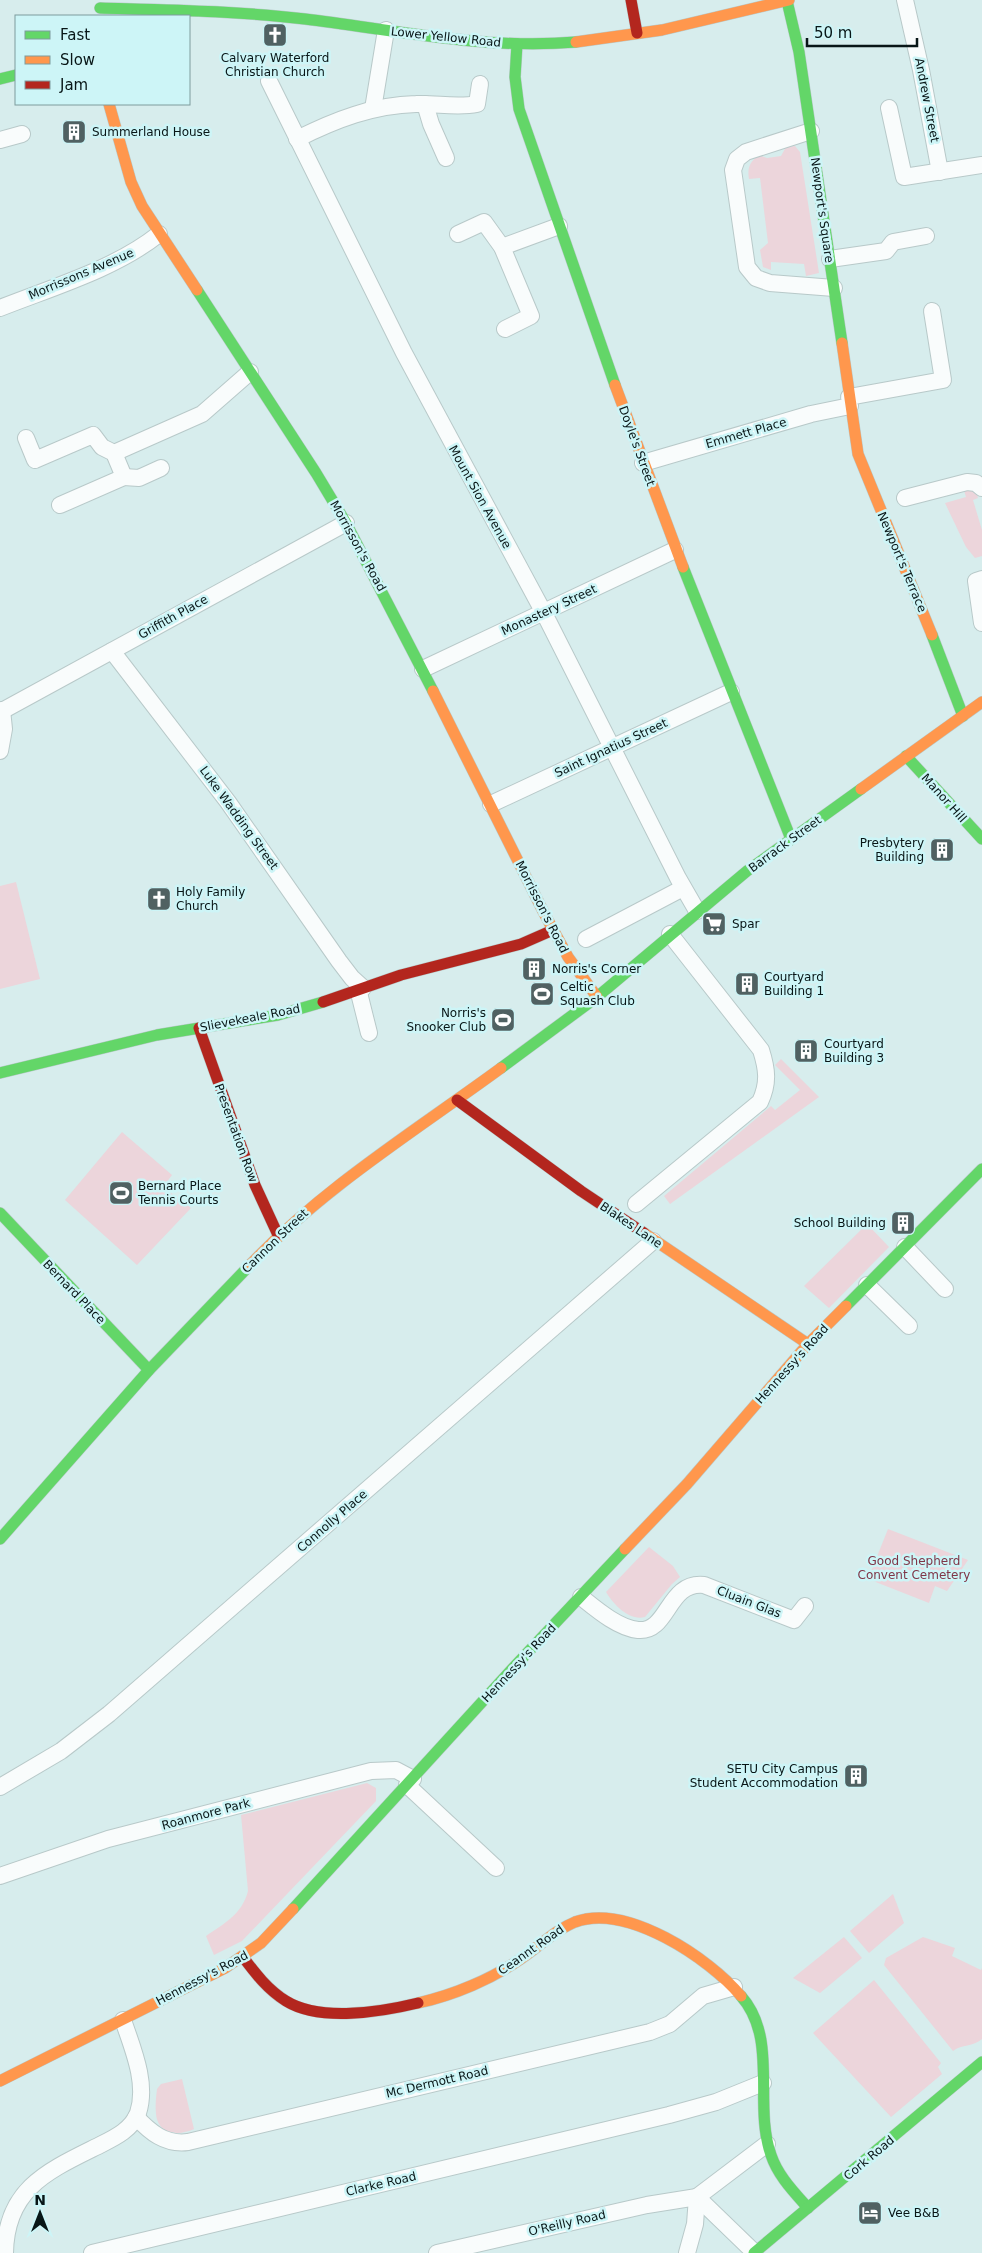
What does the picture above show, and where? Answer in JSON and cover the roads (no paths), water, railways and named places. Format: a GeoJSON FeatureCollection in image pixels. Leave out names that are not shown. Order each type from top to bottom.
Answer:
{"type":"FeatureCollection","features":[{"type":"Feature","properties":{"kind":"street"},"geometry":{"type":"LineString","coordinates":[[631,0],[636,33]]}},
{"type":"Feature","properties":{"kind":"street","name":"Lower Yellow Road"},"geometry":{"type":"LineString","coordinates":[[100,8],[266,15],[454,39],[517,44],[582,41],[636,33],[788,0]]}},
{"type":"Feature","properties":{"kind":"street","name":"Newport's Square"},"geometry":{"type":"LineString","coordinates":[[788,0],[798,43],[849,402]]}},
{"type":"Feature","properties":{"kind":"street","name":"Andrew Street"},"geometry":{"type":"LineString","coordinates":[[905,0],[921,70],[940,172]]}},
{"type":"Feature","properties":{"kind":"street"},"geometry":{"type":"LineString","coordinates":[[373,109],[386,30]]}},
{"type":"Feature","properties":{"kind":"street","name":"Doyle's Street"},"geometry":{"type":"LineString","coordinates":[[517,44],[515,77],[518,102],[559,226],[675,550],[791,839]]}},
{"type":"Feature","properties":{"kind":"street"},"geometry":{"type":"LineString","coordinates":[[0,79],[15,75]]}},
{"type":"Feature","properties":{"kind":"street","name":"Mount Sion Avenue"},"geometry":{"type":"LineString","coordinates":[[269,81],[419,383],[544,613],[683,888],[697,911]]}},
{"type":"Feature","properties":{"kind":"street"},"geometry":{"type":"LineString","coordinates":[[298,139],[342,118],[373,109],[426,104],[462,107],[477,104],[480,84]]}},
{"type":"Feature","properties":{"kind":"street"},"geometry":{"type":"LineString","coordinates":[[426,104],[435,134],[446,158]]}},
{"type":"Feature","properties":{"kind":"street","name":"Morrisson's Road"},"geometry":{"type":"LineString","coordinates":[[109,105],[134,190],[159,234],[346,522],[423,669],[553,930],[568,957],[597,997]]}},
{"type":"Feature","properties":{"kind":"street"},"geometry":{"type":"LineString","coordinates":[[889,108],[904,177],[982,165]]}},
{"type":"Feature","properties":{"kind":"street"},"geometry":{"type":"LineString","coordinates":[[811,131],[746,152],[737,159],[733,170],[747,267],[756,278],[770,282],[834,288]]}},
{"type":"Feature","properties":{"kind":"street"},"geometry":{"type":"LineString","coordinates":[[0,140],[22,134]]}},
{"type":"Feature","properties":{"kind":"street"},"geometry":{"type":"LineString","coordinates":[[458,234],[484,222],[502,247],[531,316],[505,329]]}},
{"type":"Feature","properties":{"kind":"street"},"geometry":{"type":"LineString","coordinates":[[502,247],[559,226]]}},
{"type":"Feature","properties":{"kind":"street","name":"Morrissons Avenue"},"geometry":{"type":"LineString","coordinates":[[0,308],[114,262],[138,249],[159,234]]}},
{"type":"Feature","properties":{"kind":"street"},"geometry":{"type":"LineString","coordinates":[[830,259],[886,251],[893,242],[926,236]]}},
{"type":"Feature","properties":{"kind":"street","name":"Emmett Place"},"geometry":{"type":"LineString","coordinates":[[643,463],[849,402],[943,380],[932,311]]}},
{"type":"Feature","properties":{"kind":"street"},"geometry":{"type":"LineString","coordinates":[[114,452],[202,414],[250,372]]}},
{"type":"Feature","properties":{"kind":"street","name":"Newport's Terrace"},"geometry":{"type":"LineString","coordinates":[[849,402],[862,466],[921,607],[963,716]]}},
{"type":"Feature","properties":{"kind":"street"},"geometry":{"type":"LineString","coordinates":[[26,438],[35,460],[93,435],[102,447],[114,452],[124,477]]}},
{"type":"Feature","properties":{"kind":"street"},"geometry":{"type":"LineString","coordinates":[[60,505],[124,477],[139,478],[161,468]]}},
{"type":"Feature","properties":{"kind":"street"},"geometry":{"type":"LineString","coordinates":[[905,498],[967,482],[976,482],[982,488]]}},
{"type":"Feature","properties":{"kind":"street","name":"Griffith Place"},"geometry":{"type":"LineString","coordinates":[[1,711],[346,522]]}},
{"type":"Feature","properties":{"kind":"street","name":"Monastery Street"},"geometry":{"type":"LineString","coordinates":[[423,669],[675,550]]}},
{"type":"Feature","properties":{"kind":"street"},"geometry":{"type":"LineString","coordinates":[[982,579],[976,581],[982,623]]}},
{"type":"Feature","properties":{"kind":"street","name":"Luke Wadding Street"},"geometry":{"type":"LineString","coordinates":[[112,651],[208,774],[360,988]]}},
{"type":"Feature","properties":{"kind":"street","name":"Saint Ignatius Street"},"geometry":{"type":"LineString","coordinates":[[491,804],[731,692]]}},
{"type":"Feature","properties":{"kind":"street","name":"Barrack Street"},"geometry":{"type":"LineString","coordinates":[[597,997],[697,911],[791,839],[982,702]]}},
{"type":"Feature","properties":{"kind":"street"},"geometry":{"type":"LineString","coordinates":[[0,751],[4,729],[1,711]]}},
{"type":"Feature","properties":{"kind":"street","name":"Manor Hill"},"geometry":{"type":"LineString","coordinates":[[906,756],[982,839]]}},
{"type":"Feature","properties":{"kind":"street"},"geometry":{"type":"LineString","coordinates":[[586,939],[683,888]]}},
{"type":"Feature","properties":{"kind":"street","name":"Slievekeale Road"},"geometry":{"type":"LineString","coordinates":[[0,1074],[136,1039],[278,1015],[315,1005],[401,975],[521,944],[553,930]]}},
{"type":"Feature","properties":{"kind":"street"},"geometry":{"type":"LineString","coordinates":[[636,1204],[760,1102],[767,1088],[767,1067],[761,1050],[670,934]]}},
{"type":"Feature","properties":{"kind":"street"},"geometry":{"type":"LineString","coordinates":[[360,988],[369,1032]]}},
{"type":"Feature","properties":{"kind":"street","name":"Cannon Street"},"geometry":{"type":"LineString","coordinates":[[0,1538],[149,1370],[278,1235],[348,1176],[457,1100],[597,997]]}},
{"type":"Feature","properties":{"kind":"street","name":"Presentation Row"},"geometry":{"type":"LineString","coordinates":[[199,1028],[255,1185],[278,1235]]}},
{"type":"Feature","properties":{"kind":"street","name":"Blakes Lane"},"geometry":{"type":"LineString","coordinates":[[457,1100],[530,1155],[653,1241],[808,1344]]}},
{"type":"Feature","properties":{"kind":"street","name":"Hennessy's Road"},"geometry":{"type":"LineString","coordinates":[[0,2081],[243,1958],[266,1938],[498,1684],[687,1484],[808,1344],[982,1169]]}},
{"type":"Feature","properties":{"kind":"street","name":"Bernard Place"},"geometry":{"type":"LineString","coordinates":[[0,1213],[149,1370]]}},
{"type":"Feature","properties":{"kind":"street","name":"Connolly Place"},"geometry":{"type":"LineString","coordinates":[[0,1787],[54,1757],[109,1714],[653,1241]]}},
{"type":"Feature","properties":{"kind":"street"},"geometry":{"type":"LineString","coordinates":[[905,1247],[945,1289]]}},
{"type":"Feature","properties":{"kind":"street"},"geometry":{"type":"LineString","coordinates":[[867,1285],[909,1326]]}},
{"type":"Feature","properties":{"kind":"street","name":"Cluain Glas"},"geometry":{"type":"LineString","coordinates":[[581,1597],[620,1623],[633,1629],[644,1630],[653,1626],[679,1592],[687,1586],[695,1584],[704,1585],[794,1620],[805,1606]]}},
{"type":"Feature","properties":{"kind":"street","name":"Roanmore Park"},"geometry":{"type":"LineString","coordinates":[[0,1876],[108,1839],[371,1771],[396,1770],[410,1782]]}},
{"type":"Feature","properties":{"kind":"street"},"geometry":{"type":"LineString","coordinates":[[410,1782],[496,1868]]}},
{"type":"Feature","properties":{"kind":"street","name":"Ceannt Road"},"geometry":{"type":"LineString","coordinates":[[243,1958],[273,1992],[297,2007],[325,2012],[357,2012],[419,2003],[468,1987],[516,1963],[565,1926],[581,1920],[597,1919],[629,1925],[666,1939],[698,1958],[734,1987],[748,2003],[757,2021],[761,2039],[767,2144],[778,2172],[808,2208]]}},
{"type":"Feature","properties":{"kind":"street","name":"Mc Dermott Road"},"geometry":{"type":"LineString","coordinates":[[136,2117],[150,2131],[164,2139],[175,2142],[188,2142],[650,2032],[670,2024],[703,1996],[734,1987]]}},
{"type":"Feature","properties":{"kind":"street"},"geometry":{"type":"LineString","coordinates":[[5,2253],[8,2223],[13,2210],[25,2193],[58,2167],[119,2135],[130,2126],[136,2117],[140,2101],[139,2080],[133,2051],[123,2020]]}},
{"type":"Feature","properties":{"kind":"street","name":"Cork Road"},"geometry":{"type":"LineString","coordinates":[[754,2253],[982,2062]]}},
{"type":"Feature","properties":{"kind":"street","name":"Clarke Road"},"geometry":{"type":"LineString","coordinates":[[92,2253],[669,2114],[716,2102],[763,2083]]}},
{"type":"Feature","properties":{"kind":"street"},"geometry":{"type":"LineString","coordinates":[[687,2253],[695,2224],[697,2197],[767,2144]]}},
{"type":"Feature","properties":{"kind":"street"},"geometry":{"type":"LineString","coordinates":[[697,2197],[754,2253]]}},
{"type":"Feature","properties":{"kind":"street","name":"O'Reilly Road"},"geometry":{"type":"LineString","coordinates":[[437,2253],[647,2205],[697,2197]]}},
{"type":"Feature","properties":{"kind":"place","name":"Calvary Waterford Christian Church"},"geometry":{"type":"Point","coordinates":[275,35]}},
{"type":"Feature","properties":{"kind":"place","name":"Summerland House"},"geometry":{"type":"Point","coordinates":[74,132]}},
{"type":"Feature","properties":{"kind":"place","name":"Presbytery Building"},"geometry":{"type":"Point","coordinates":[942,850]}},
{"type":"Feature","properties":{"kind":"place","name":"Holy Family Church"},"geometry":{"type":"Point","coordinates":[159,899]}},
{"type":"Feature","properties":{"kind":"place","name":"Spar"},"geometry":{"type":"Point","coordinates":[714,924]}},
{"type":"Feature","properties":{"kind":"place","name":"Norris's Corner"},"geometry":{"type":"Point","coordinates":[534,969]}},
{"type":"Feature","properties":{"kind":"place","name":"Courtyard Building 1"},"geometry":{"type":"Point","coordinates":[747,984]}},
{"type":"Feature","properties":{"kind":"place","name":"Celtic Squash Club"},"geometry":{"type":"Point","coordinates":[542,994]}},
{"type":"Feature","properties":{"kind":"place","name":"Norris's Snooker Club"},"geometry":{"type":"Point","coordinates":[503,1020]}},
{"type":"Feature","properties":{"kind":"place","name":"Courtyard Building 3"},"geometry":{"type":"Point","coordinates":[806,1051]}},
{"type":"Feature","properties":{"kind":"place","name":"Bernard Place Tennis Courts"},"geometry":{"type":"Point","coordinates":[121,1193]}},
{"type":"Feature","properties":{"kind":"place","name":"School Building"},"geometry":{"type":"Point","coordinates":[903,1223]}},
{"type":"Feature","properties":{"kind":"place","name":"SETU City Campus Student Accommodation"},"geometry":{"type":"Point","coordinates":[856,1776]}},
{"type":"Feature","properties":{"kind":"place","name":"Vee B&B"},"geometry":{"type":"Point","coordinates":[870,2213]}},
{"type":"Feature","properties":{"kind":"park label","name":"Good Shepherd Convent Cemetery"},"geometry":{"type":"Point","coordinates":[914,1568]}}]}
